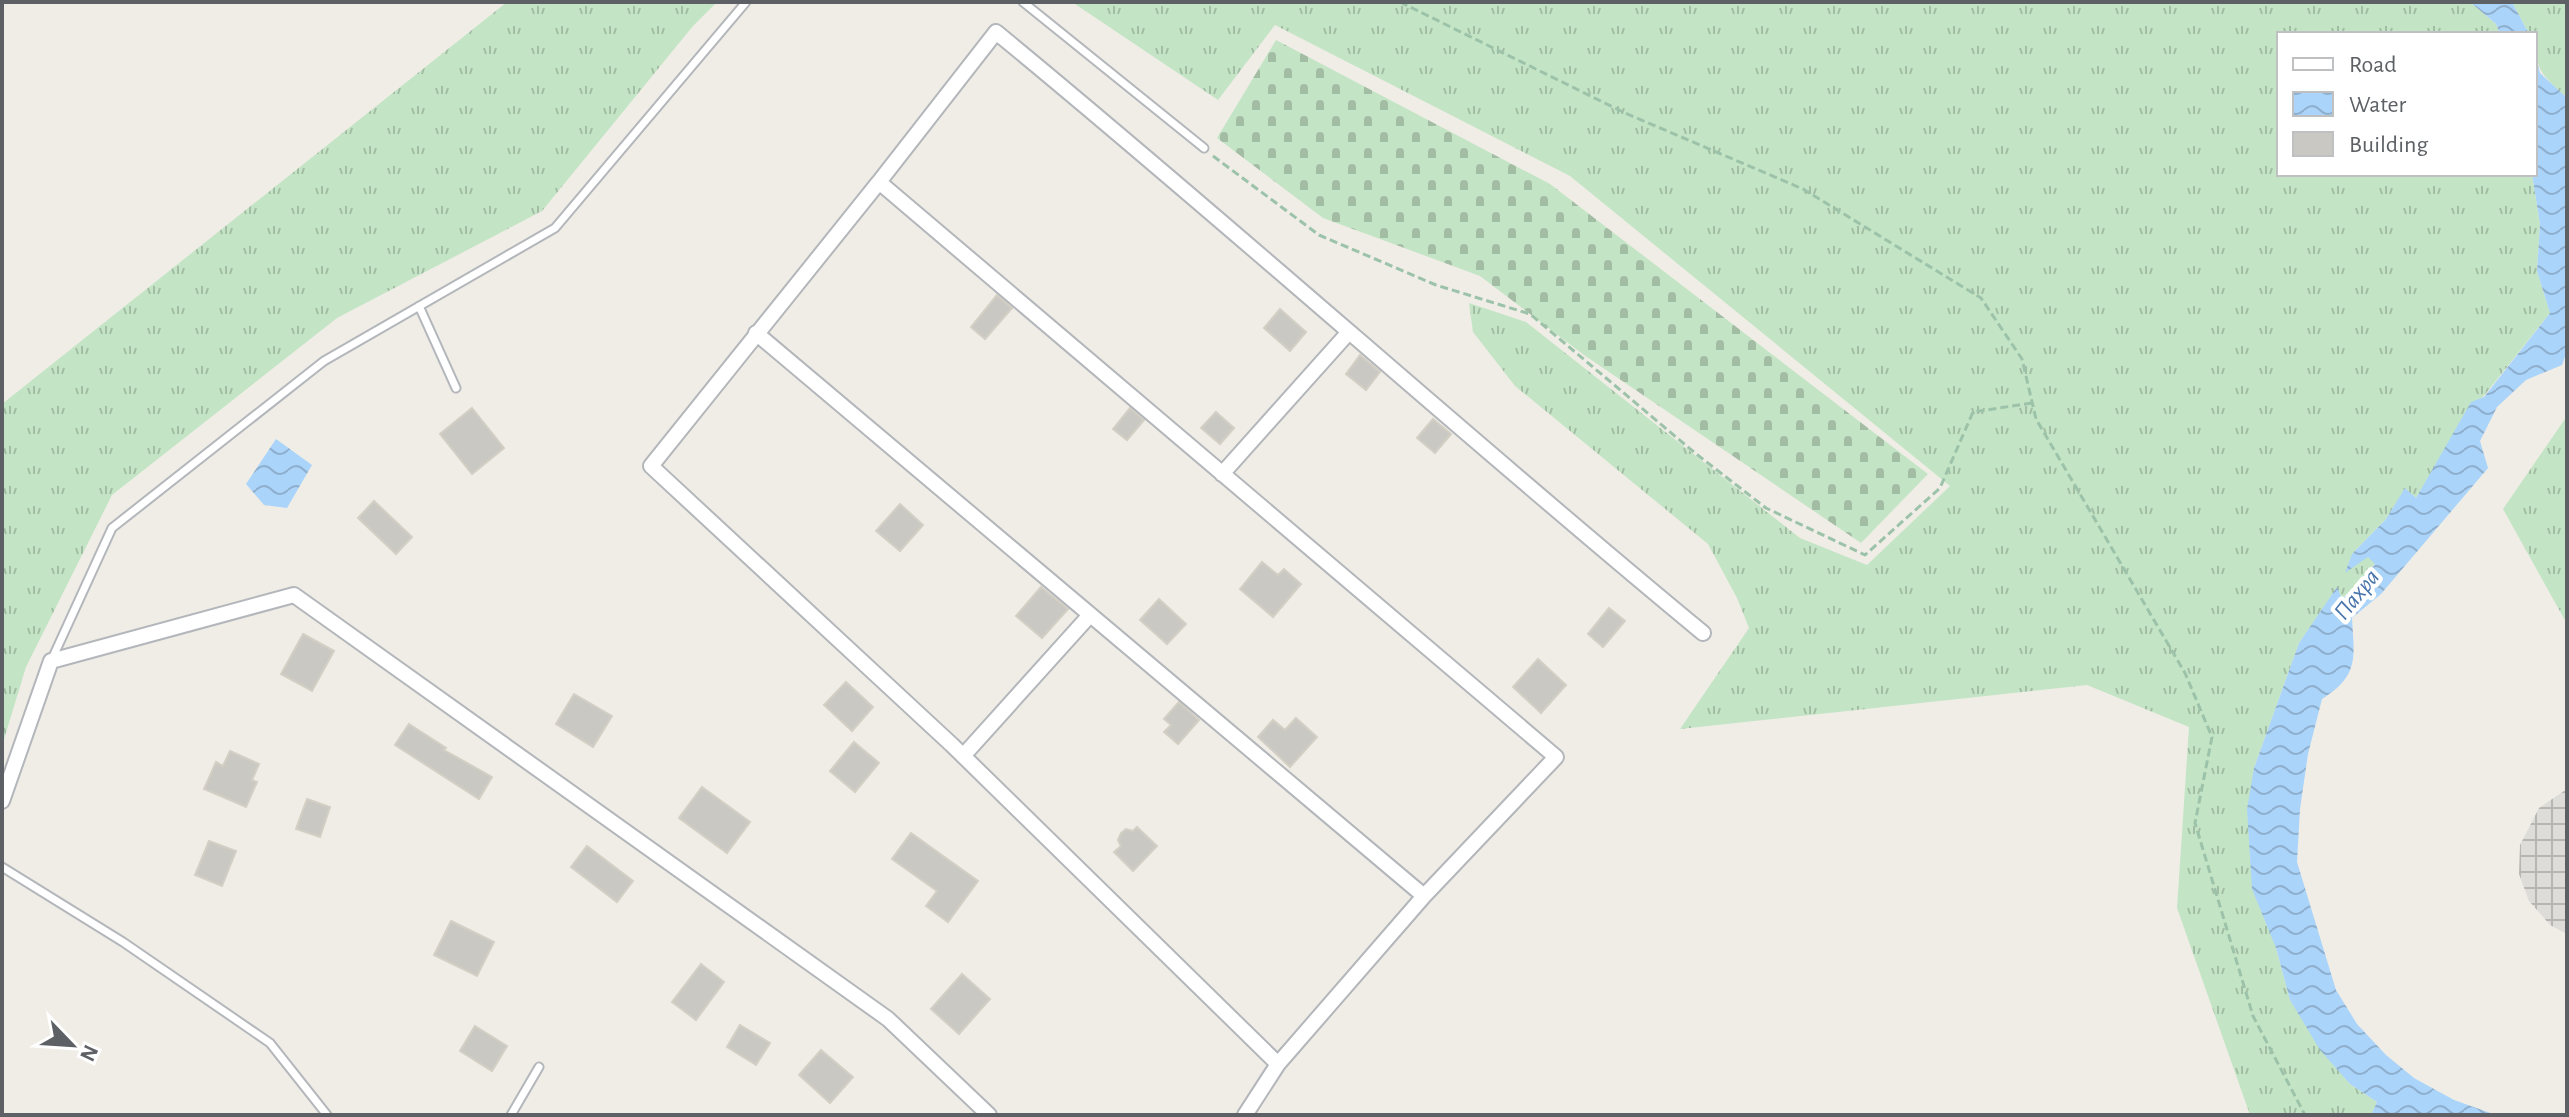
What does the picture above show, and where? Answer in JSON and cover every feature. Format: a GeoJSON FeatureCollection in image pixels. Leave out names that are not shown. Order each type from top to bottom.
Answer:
{"type":"FeatureCollection","features":[{"type":"Feature","properties":{"kind":"street"},"geometry":{"type":"LineString","coordinates":[[1278,1064],[963,756],[651,466],[996,32],[1158,165],[1540,499],[1703,633]]}},
{"type":"Feature","properties":{"kind":"street"},"geometry":{"type":"LineString","coordinates":[[879,182],[1556,757],[1424,896],[1278,1064],[1245,1115]]}},
{"type":"Feature","properties":{"kind":"street"},"geometry":{"type":"LineString","coordinates":[[1222,474],[1349,332]]}},
{"type":"Feature","properties":{"kind":"street"},"geometry":{"type":"LineString","coordinates":[[756,333],[1424,896]]}},
{"type":"Feature","properties":{"kind":"street"},"geometry":{"type":"LineString","coordinates":[[2,801],[51,661],[294,595],[888,1019],[989,1115]]}},
{"type":"Feature","properties":{"kind":"street"},"geometry":{"type":"LineString","coordinates":[[963,756],[1090,615]]}},
{"type":"Feature","properties":{"kind":"lane"},"geometry":{"type":"LineString","coordinates":[[51,661],[112,528],[324,361],[555,228],[746,2]]}},
{"type":"Feature","properties":{"kind":"lane"},"geometry":{"type":"LineString","coordinates":[[1023,2],[1204,148]]}},
{"type":"Feature","properties":{"kind":"lane"},"geometry":{"type":"LineString","coordinates":[[419,306],[456,388]]}},
{"type":"Feature","properties":{"kind":"lane"},"geometry":{"type":"LineString","coordinates":[[2,867],[123,942],[270,1043],[327,1115]]}},
{"type":"Feature","properties":{"kind":"lane"},"geometry":{"type":"LineString","coordinates":[[511,1115],[539,1067]]}},
{"type":"Feature","properties":{"kind":"path"},"geometry":{"type":"LineString","coordinates":[[1400,2],[1625,113],[1803,189],[1981,298],[2022,359],[2036,419],[2185,673],[2212,737],[2195,823],[2253,1016],[2305,1115]]}},
{"type":"Feature","properties":{"kind":"path"},"geometry":{"type":"LineString","coordinates":[[1204,148],[1319,235],[1436,285],[1530,314],[1695,453],[1766,508],[1865,555],[1940,488],[1973,412],[2033,403]]}},
{"type":"Feature","properties":{"kind":"shaded area"},"geometry":{"type":"Polygon","coordinates":[[[2567,789],[2567,934],[2550,925],[2529,901],[2519,874],[2520,845],[2539,808],[2567,789]]]}},
{"type":"Feature","properties":{"kind":"green space"},"geometry":{"type":"Polygon","coordinates":[[[507,2],[717,2],[693,26],[542,211],[337,318],[112,495],[26,667],[2,746],[2,404],[507,2]]]}},
{"type":"Feature","properties":{"kind":"green space"},"geometry":{"type":"Polygon","coordinates":[[[1072,2],[2470,2],[2496,24],[2499,32],[2277,32],[2277,176],[2532,176],[2540,224],[2537,271],[2550,313],[2455,432],[2416,498],[2405,489],[2386,519],[2352,554],[2368,557],[2375,563],[2362,581],[2341,599],[2337,588],[2299,643],[2254,768],[2276,948],[2290,1000],[2350,1084],[2377,1102],[2371,1115],[2250,1115],[2177,908],[2189,727],[2087,685],[1680,729],[1749,628],[1737,598],[1708,544],[1515,386],[1473,332],[1469,303],[1526,322],[1800,538],[1867,565],[1950,486],[1570,176],[1275,25],[1218,100],[1072,2]]]}},
{"type":"Feature","properties":{"kind":"green space"},"geometry":{"type":"Polygon","coordinates":[[[2512,2],[2567,2],[2567,98],[2541,71],[2537,60],[2537,32],[2528,32],[2512,2]]]}},
{"type":"Feature","properties":{"kind":"green space"},"geometry":{"type":"Polygon","coordinates":[[[1276,40],[1550,184],[1928,474],[1861,543],[1584,355],[1480,276],[1323,218],[1217,138],[1276,40]]]}},
{"type":"Feature","properties":{"kind":"green space"},"geometry":{"type":"Polygon","coordinates":[[[2567,416],[2567,624],[2503,509],[2567,416]]]}},
{"type":"Feature","properties":{"kind":"water"},"geometry":{"type":"Polygon","coordinates":[[[2470,2],[2512,2],[2528,32],[2499,32],[2496,24],[2470,2]]]}},
{"type":"Feature","properties":{"kind":"water","name":"Пахра"},"geometry":{"type":"Polygon","coordinates":[[[2537,62],[2540,73],[2567,98],[2567,351],[2562,365],[2526,380],[2497,407],[2480,441],[2488,468],[2381,594],[2352,618],[2352,664],[2343,682],[2322,699],[2308,754],[2297,862],[2336,990],[2357,1024],[2386,1055],[2414,1078],[2454,1100],[2496,1115],[2371,1115],[2377,1102],[2350,1084],[2320,1050],[2290,1000],[2276,948],[2252,889],[2247,809],[2254,768],[2299,643],[2337,587],[2342,599],[2375,564],[2368,557],[2345,573],[2352,554],[2386,519],[2405,488],[2416,498],[2471,402],[2484,397],[2550,313],[2537,271],[2540,224],[2532,176],[2537,176],[2537,62]]]}},
{"type":"Feature","properties":{"kind":"water"},"geometry":{"type":"Polygon","coordinates":[[[276,439],[312,465],[287,508],[264,505],[246,484],[276,439]]]}},
{"type":"Feature","properties":{"kind":"building"},"geometry":{"type":"Polygon","coordinates":[[[997,295],[1012,308],[985,339],[971,327],[997,295]]]}},
{"type":"Feature","properties":{"kind":"building"},"geometry":{"type":"Polygon","coordinates":[[[1280,309],[1306,332],[1290,351],[1264,328],[1280,309]]]}},
{"type":"Feature","properties":{"kind":"building"},"geometry":{"type":"Polygon","coordinates":[[[1360,355],[1380,372],[1366,390],[1346,374],[1360,355]]]}},
{"type":"Feature","properties":{"kind":"building"},"geometry":{"type":"Polygon","coordinates":[[[472,408],[504,448],[472,474],[440,434],[472,408]]]}},
{"type":"Feature","properties":{"kind":"building"},"geometry":{"type":"Polygon","coordinates":[[[1130,408],[1144,420],[1127,440],[1113,429],[1130,408]]]}},
{"type":"Feature","properties":{"kind":"building"},"geometry":{"type":"Polygon","coordinates":[[[1216,412],[1234,428],[1220,444],[1201,428],[1216,412]]]}},
{"type":"Feature","properties":{"kind":"building"},"geometry":{"type":"Polygon","coordinates":[[[1433,419],[1451,434],[1435,453],[1417,438],[1433,419]]]}},
{"type":"Feature","properties":{"kind":"building"},"geometry":{"type":"Polygon","coordinates":[[[374,501],[412,537],[396,554],[358,518],[374,501]]]}},
{"type":"Feature","properties":{"kind":"building"},"geometry":{"type":"Polygon","coordinates":[[[900,504],[923,525],[900,551],[876,531],[900,504]]]}},
{"type":"Feature","properties":{"kind":"building"},"geometry":{"type":"Polygon","coordinates":[[[1262,562],[1278,575],[1284,569],[1301,584],[1273,617],[1240,589],[1262,562]]]}},
{"type":"Feature","properties":{"kind":"building"},"geometry":{"type":"Polygon","coordinates":[[[1041,587],[1068,609],[1042,638],[1016,616],[1041,587]]]}},
{"type":"Feature","properties":{"kind":"building"},"geometry":{"type":"Polygon","coordinates":[[[1159,599],[1186,624],[1167,644],[1140,620],[1159,599]]]}},
{"type":"Feature","properties":{"kind":"building"},"geometry":{"type":"Polygon","coordinates":[[[1609,608],[1625,621],[1603,647],[1588,634],[1609,608]]]}},
{"type":"Feature","properties":{"kind":"building"},"geometry":{"type":"Polygon","coordinates":[[[303,634],[334,651],[312,691],[281,674],[303,634]]]}},
{"type":"Feature","properties":{"kind":"building"},"geometry":{"type":"Polygon","coordinates":[[[1538,659],[1566,685],[1541,713],[1513,687],[1538,659]]]}},
{"type":"Feature","properties":{"kind":"building"},"geometry":{"type":"Polygon","coordinates":[[[846,682],[873,707],[852,731],[824,705],[846,682]]]}},
{"type":"Feature","properties":{"kind":"building"},"geometry":{"type":"Polygon","coordinates":[[[574,694],[612,716],[593,747],[556,724],[574,694]]]}},
{"type":"Feature","properties":{"kind":"building"},"geometry":{"type":"Polygon","coordinates":[[[1179,702],[1199,720],[1178,744],[1164,732],[1171,725],[1164,719],[1179,702]]]}},
{"type":"Feature","properties":{"kind":"building"},"geometry":{"type":"Polygon","coordinates":[[[1296,718],[1317,737],[1290,767],[1258,737],[1273,720],[1285,730],[1296,718]]]}},
{"type":"Feature","properties":{"kind":"building"},"geometry":{"type":"Polygon","coordinates":[[[409,724],[446,748],[444,750],[492,777],[479,799],[395,745],[409,724]]]}},
{"type":"Feature","properties":{"kind":"building"},"geometry":{"type":"Polygon","coordinates":[[[854,742],[879,763],[855,792],[830,771],[854,742]]]}},
{"type":"Feature","properties":{"kind":"building"},"geometry":{"type":"Polygon","coordinates":[[[230,751],[259,764],[252,780],[257,782],[246,807],[204,789],[216,762],[223,766],[230,751]]]}},
{"type":"Feature","properties":{"kind":"building"},"geometry":{"type":"Polygon","coordinates":[[[702,787],[750,822],[727,853],[679,818],[702,787]]]}},
{"type":"Feature","properties":{"kind":"building"},"geometry":{"type":"Polygon","coordinates":[[[307,799],[330,807],[320,837],[296,829],[307,799]]]}},
{"type":"Feature","properties":{"kind":"building"},"geometry":{"type":"Polygon","coordinates":[[[1137,827],[1157,846],[1133,871],[1114,852],[1121,846],[1118,840],[1121,833],[1137,827]]]}},
{"type":"Feature","properties":{"kind":"building"},"geometry":{"type":"Polygon","coordinates":[[[911,833],[978,881],[948,922],[926,906],[937,891],[892,859],[911,833]]]}},
{"type":"Feature","properties":{"kind":"building"},"geometry":{"type":"Polygon","coordinates":[[[209,841],[236,851],[222,886],[195,875],[209,841]]]}},
{"type":"Feature","properties":{"kind":"building"},"geometry":{"type":"Polygon","coordinates":[[[587,846],[633,881],[617,902],[571,867],[587,846]]]}},
{"type":"Feature","properties":{"kind":"building"},"geometry":{"type":"Polygon","coordinates":[[[451,921],[494,942],[477,976],[434,955],[451,921]]]}},
{"type":"Feature","properties":{"kind":"building"},"geometry":{"type":"Polygon","coordinates":[[[701,964],[724,982],[696,1020],[672,1002],[701,964]]]}},
{"type":"Feature","properties":{"kind":"building"},"geometry":{"type":"Polygon","coordinates":[[[962,974],[990,999],[959,1034],[931,1009],[962,974]]]}},
{"type":"Feature","properties":{"kind":"building"},"geometry":{"type":"Polygon","coordinates":[[[740,1025],[770,1043],[756,1065],[727,1047],[740,1025]]]}},
{"type":"Feature","properties":{"kind":"building"},"geometry":{"type":"Polygon","coordinates":[[[475,1026],[507,1046],[492,1071],[460,1051],[475,1026]]]}},
{"type":"Feature","properties":{"kind":"building"},"geometry":{"type":"Polygon","coordinates":[[[821,1050],[853,1077],[830,1103],[799,1075],[821,1050]]]}}]}
